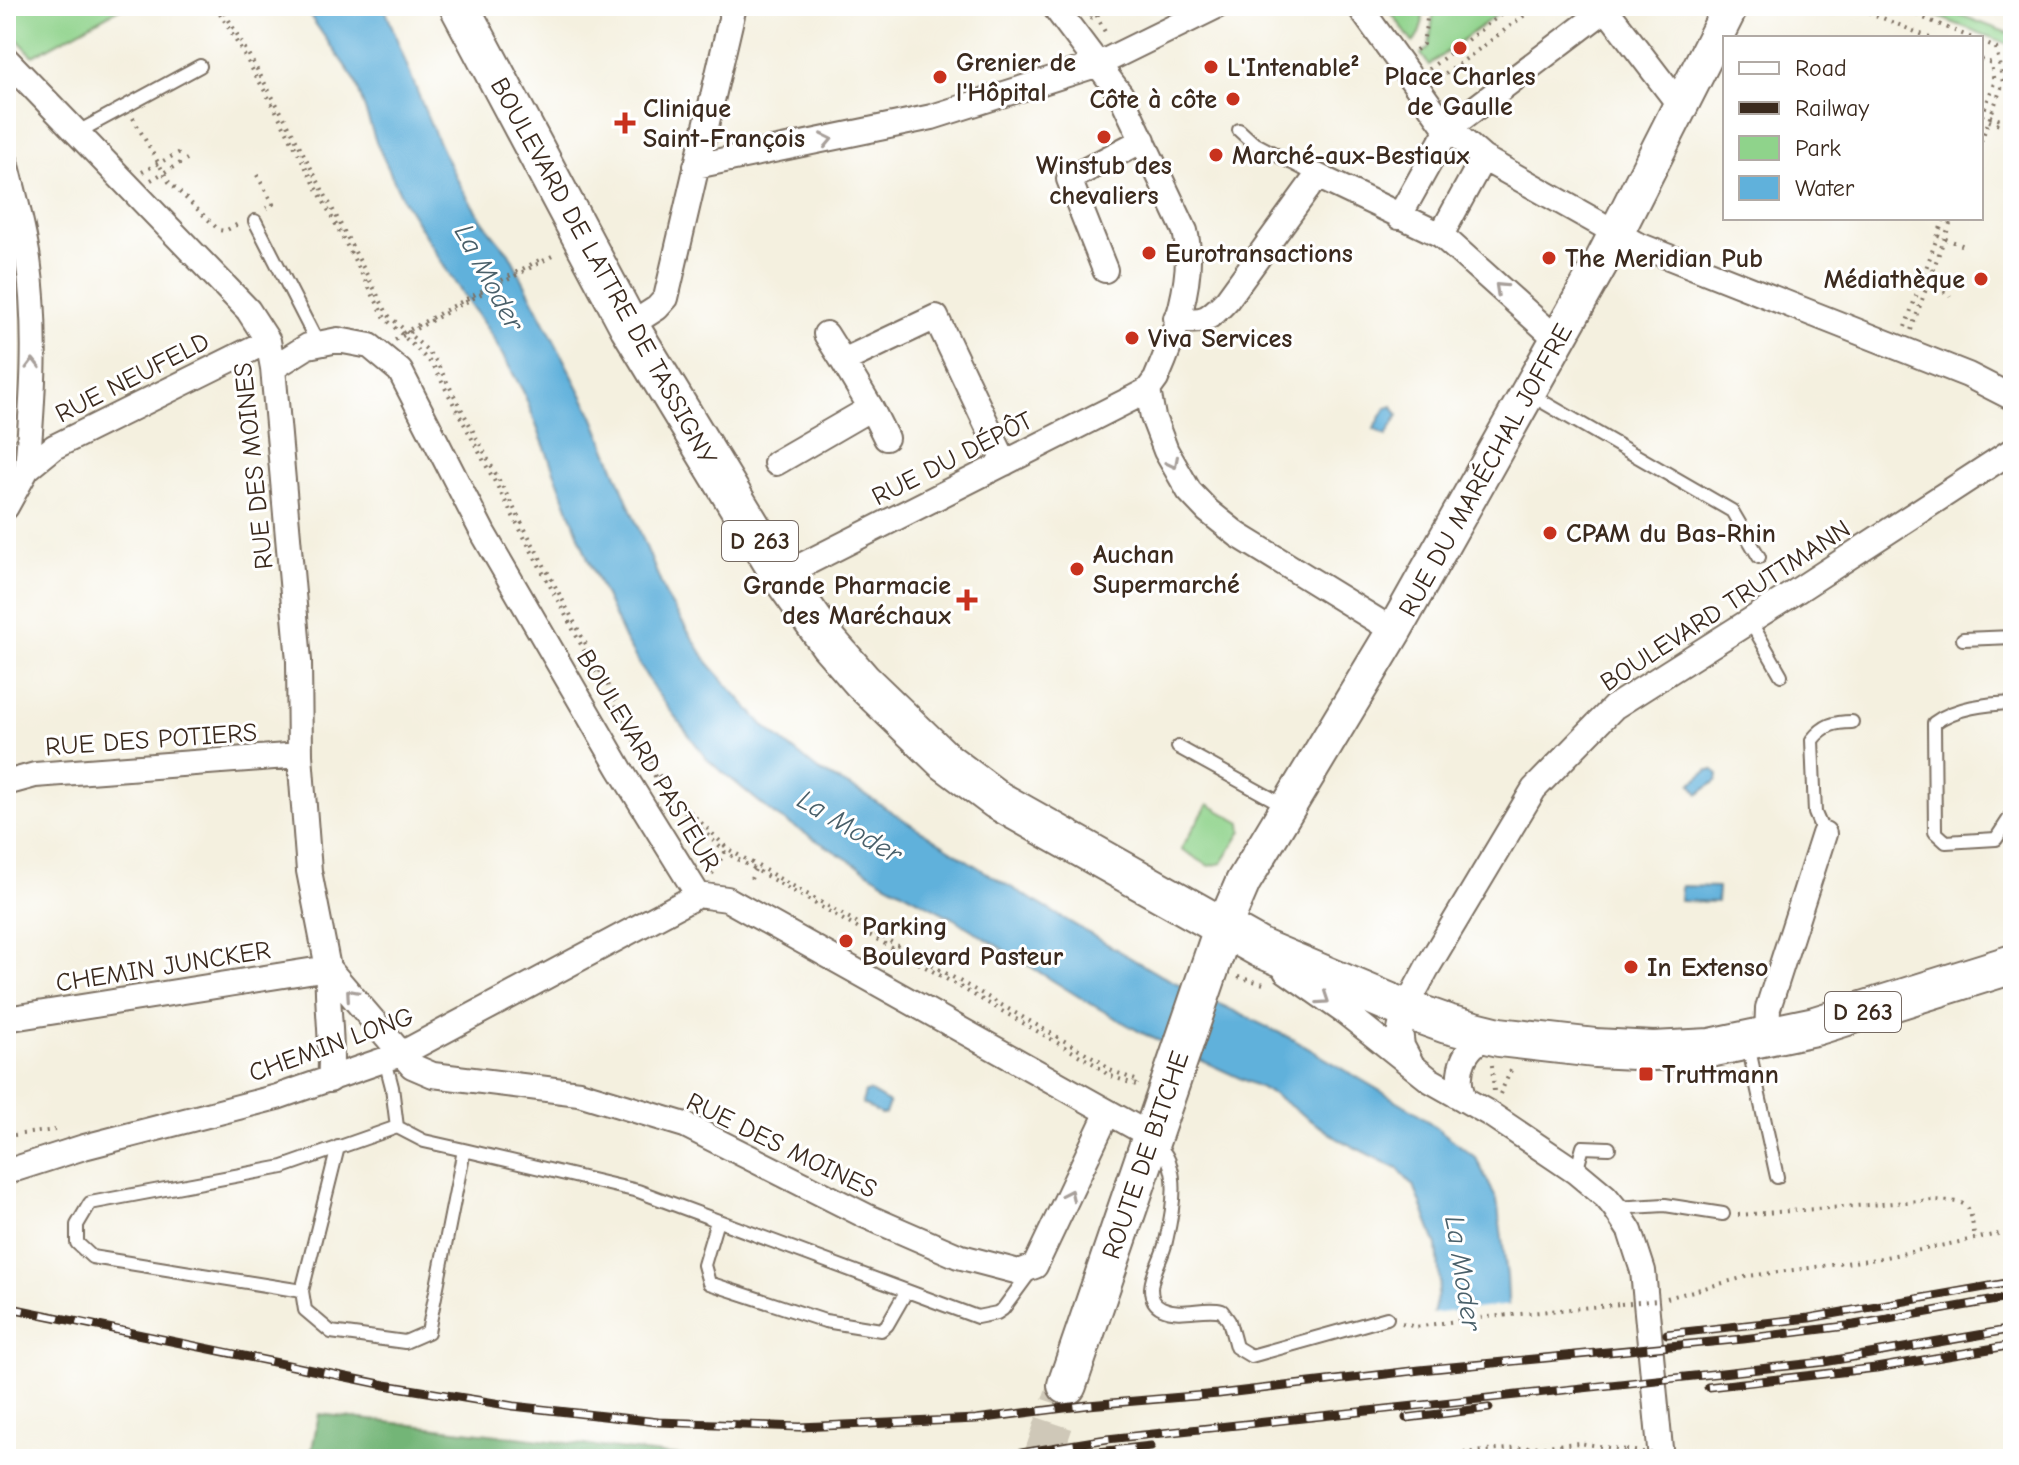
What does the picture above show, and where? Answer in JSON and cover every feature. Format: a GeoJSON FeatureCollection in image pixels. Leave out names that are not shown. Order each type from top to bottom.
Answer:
{"type":"FeatureCollection","features":[{"type":"Feature","properties":{"kind":"main road","name":"BOULEVARD DE LATTRE DE TASSIGNY"},"geometry":{"type":"LineString","coordinates":[[459,6],[629,326],[781,576],[854,672],[945,761],[1010,808],[1264,950],[1405,1009],[1499,1037]]}},
{"type":"Feature","properties":{"kind":"main road","name":"ROUTE DE BITCHE"},"geometry":{"type":"LineString","coordinates":[[1067,1385],[1151,1136],[1156,1087],[1207,974],[1224,926]]}},
{"type":"Feature","properties":{"kind":"main road","name":"D 263"},"geometry":{"type":"LineString","coordinates":[[1499,1037],[1595,1048],[1654,1051],[1710,1048],[1757,1040],[1901,1001],[2013,964]]}},
{"type":"Feature","properties":{"kind":"street"},"geometry":{"type":"LineString","coordinates":[[629,326],[662,305],[666,298],[734,6]]}},
{"type":"Feature","properties":{"kind":"street"},"geometry":{"type":"LineString","coordinates":[[1054,6],[1105,53],[1181,221],[1189,250],[1189,272],[1162,366],[1148,390],[1149,405],[1166,451],[1189,491],[1238,535],[1394,631]]}},
{"type":"Feature","properties":{"kind":"street"},"geometry":{"type":"LineString","coordinates":[[696,166],[908,123],[1105,53],[1217,6]]}},
{"type":"Feature","properties":{"kind":"street"},"geometry":{"type":"LineString","coordinates":[[1359,6],[1448,129],[1483,158],[1636,244],[1968,375],[2013,398]]}},
{"type":"Feature","properties":{"kind":"street","name":"RUE DU MARÉCHAL JOFFRE"},"geometry":{"type":"LineString","coordinates":[[1224,926],[1241,885],[1394,631],[1558,340],[1731,6]]}},
{"type":"Feature","properties":{"kind":"street"},"geometry":{"type":"LineString","coordinates":[[1399,217],[1448,129],[1608,8],[1681,107]]}},
{"type":"Feature","properties":{"kind":"street","name":"RUE DES MOINES"},"geometry":{"type":"LineString","coordinates":[[6,59],[248,310],[268,341],[299,661],[300,755],[309,871],[328,968],[326,998],[331,1033],[330,1080]]}},
{"type":"Feature","properties":{"kind":"street"},"geometry":{"type":"LineString","coordinates":[[1105,270],[1069,179],[1143,140]]}},
{"type":"Feature","properties":{"kind":"street"},"geometry":{"type":"LineString","coordinates":[[1441,235],[1483,158]]}},
{"type":"Feature","properties":{"kind":"street","name":"RUE NEUFELD"},"geometry":{"type":"LineString","coordinates":[[6,162],[30,275],[34,376],[27,469]]}},
{"type":"Feature","properties":{"kind":"street"},"geometry":{"type":"LineString","coordinates":[[1176,318],[1201,322],[1218,310],[1317,176],[1441,235],[1558,340]]}},
{"type":"Feature","properties":{"kind":"street"},"geometry":{"type":"LineString","coordinates":[[843,361],[936,317],[1005,463]]}},
{"type":"Feature","properties":{"kind":"street"},"geometry":{"type":"LineString","coordinates":[[826,334],[886,438]]}},
{"type":"Feature","properties":{"kind":"street","name":"RUE NEUFELD"},"geometry":{"type":"LineString","coordinates":[[6,507],[27,469],[54,447],[268,341]]}},
{"type":"Feature","properties":{"kind":"street"},"geometry":{"type":"LineString","coordinates":[[273,368],[317,342]]}},
{"type":"Feature","properties":{"kind":"street","name":"BOULEVARD PASTEUR"},"geometry":{"type":"LineString","coordinates":[[317,342],[360,342],[381,353],[400,371],[483,533],[620,769],[698,895],[727,899],[1151,1136]]}},
{"type":"Feature","properties":{"kind":"street","name":"RUE DU DÉPÔT"},"geometry":{"type":"LineString","coordinates":[[781,576],[1148,390]]}},
{"type":"Feature","properties":{"kind":"street"},"geometry":{"type":"LineString","coordinates":[[776,463],[871,408]]}},
{"type":"Feature","properties":{"kind":"street","name":"BOULEVARD TRUTTMANN"},"geometry":{"type":"LineString","coordinates":[[1405,1009],[1445,935],[1534,789],[1614,707],[2013,450]]}},
{"type":"Feature","properties":{"kind":"street","name":"RUE DES POTIERS"},"geometry":{"type":"LineString","coordinates":[[6,783],[35,775],[300,755]]}},
{"type":"Feature","properties":{"kind":"street"},"geometry":{"type":"LineString","coordinates":[[1757,1040],[1824,834]]}},
{"type":"Feature","properties":{"kind":"street","name":"CHEMIN LONG"},"geometry":{"type":"LineString","coordinates":[[6,1172],[84,1147],[277,1097],[393,1057],[698,895]]}},
{"type":"Feature","properties":{"kind":"street"},"geometry":{"type":"LineString","coordinates":[[1264,950],[1301,983],[1430,1080],[1576,1172],[1615,1208],[1630,1231],[1643,1271],[1667,1457]]}},
{"type":"Feature","properties":{"kind":"street","name":"RUE DES MOINES"},"geometry":{"type":"LineString","coordinates":[[328,968],[393,1057],[433,1075],[579,1093],[685,1125],[866,1216],[958,1256],[1019,1272],[1035,1266]]}},
{"type":"Feature","properties":{"kind":"street","name":"CHEMIN JUNCKER"},"geometry":{"type":"LineString","coordinates":[[6,1019],[328,968]]}},
{"type":"Feature","properties":{"kind":"street"},"geometry":{"type":"LineString","coordinates":[[1405,1009],[1400,1035],[1411,1063]]}},
{"type":"Feature","properties":{"kind":"street"},"geometry":{"type":"LineString","coordinates":[[1465,1100],[1458,1080],[1466,1057],[1480,1040],[1499,1037]]}},
{"type":"Feature","properties":{"kind":"street"},"geometry":{"type":"LineString","coordinates":[[1035,1266],[1108,1112]]}},
{"type":"Feature","properties":{"kind":"lane"},"geometry":{"type":"LineString","coordinates":[[78,132],[200,66]]}},
{"type":"Feature","properties":{"kind":"lane"},"geometry":{"type":"LineString","coordinates":[[1239,130],[1252,142],[1317,176]]}},
{"type":"Feature","properties":{"kind":"lane"},"geometry":{"type":"LineString","coordinates":[[259,215],[317,342]]}},
{"type":"Feature","properties":{"kind":"lane"},"geometry":{"type":"LineString","coordinates":[[1528,393],[1732,511],[1759,557]]}},
{"type":"Feature","properties":{"kind":"lane"},"geometry":{"type":"LineString","coordinates":[[1750,621],[1781,675]]}},
{"type":"Feature","properties":{"kind":"lane"},"geometry":{"type":"LineString","coordinates":[[1963,639],[2013,637]]}},
{"type":"Feature","properties":{"kind":"lane"},"geometry":{"type":"LineString","coordinates":[[2013,703],[1990,704],[1947,713],[1934,723],[1935,832],[1946,842],[1996,839],[2013,813]]}},
{"type":"Feature","properties":{"kind":"lane"},"geometry":{"type":"LineString","coordinates":[[1824,834],[1815,813],[1812,740],[1834,722],[1852,722]]}},
{"type":"Feature","properties":{"kind":"lane"},"geometry":{"type":"LineString","coordinates":[[1178,747],[1287,807]]}},
{"type":"Feature","properties":{"kind":"lane"},"geometry":{"type":"LineString","coordinates":[[1757,1040],[1777,1177]]}},
{"type":"Feature","properties":{"kind":"lane"},"geometry":{"type":"LineString","coordinates":[[393,1057],[392,1087],[397,1127]]}},
{"type":"Feature","properties":{"kind":"lane"},"geometry":{"type":"LineString","coordinates":[[302,1291],[92,1257],[77,1243],[77,1225],[90,1203],[283,1167],[397,1127],[424,1141],[638,1191],[967,1315],[989,1316],[997,1313],[1008,1304],[1035,1266]]}},
{"type":"Feature","properties":{"kind":"lane"},"geometry":{"type":"LineString","coordinates":[[1151,1136],[1167,1155],[1172,1169],[1166,1242],[1151,1285],[1152,1299],[1157,1305],[1165,1310],[1222,1311],[1229,1321],[1236,1347],[1251,1356],[1387,1318]]}},
{"type":"Feature","properties":{"kind":"lane"},"geometry":{"type":"LineString","coordinates":[[338,1147],[302,1291],[305,1310],[331,1332],[405,1342],[428,1332],[464,1150]]}},
{"type":"Feature","properties":{"kind":"lane"},"geometry":{"type":"LineString","coordinates":[[1576,1172],[1583,1147],[1609,1148]]}},
{"type":"Feature","properties":{"kind":"lane"},"geometry":{"type":"LineString","coordinates":[[1615,1208],[1665,1205],[1723,1214]]}},
{"type":"Feature","properties":{"kind":"lane"},"geometry":{"type":"LineString","coordinates":[[717,1221],[704,1265],[709,1283],[825,1321],[881,1330],[906,1292]]}},
{"type":"Feature","properties":{"kind":"path"},"geometry":{"type":"LineString","coordinates":[[219,6],[377,304],[389,323],[405,333],[433,365],[605,690],[656,778],[674,802],[725,852],[1098,1060],[1110,1070],[1156,1087]]}},
{"type":"Feature","properties":{"kind":"path"},"geometry":{"type":"LineString","coordinates":[[1084,22],[1117,6]]}},
{"type":"Feature","properties":{"kind":"path"},"geometry":{"type":"LineString","coordinates":[[1414,51],[1423,44],[1429,6]]}},
{"type":"Feature","properties":{"kind":"path"},"geometry":{"type":"LineString","coordinates":[[1427,70],[1512,6]]}},
{"type":"Feature","properties":{"kind":"path"},"geometry":{"type":"LineString","coordinates":[[1435,82],[1537,6]]}},
{"type":"Feature","properties":{"kind":"path"},"geometry":{"type":"LineString","coordinates":[[1854,6],[1925,36]]}},
{"type":"Feature","properties":{"kind":"path"},"geometry":{"type":"LineString","coordinates":[[1895,6],[1967,36]]}},
{"type":"Feature","properties":{"kind":"path"},"geometry":{"type":"LineString","coordinates":[[1093,8],[1105,53]]}},
{"type":"Feature","properties":{"kind":"path"},"geometry":{"type":"LineString","coordinates":[[1983,43],[1996,48],[2003,83],[1983,136]]}},
{"type":"Feature","properties":{"kind":"path"},"geometry":{"type":"LineString","coordinates":[[1983,60],[1991,63],[1994,83],[1983,113]]}},
{"type":"Feature","properties":{"kind":"path"},"geometry":{"type":"LineString","coordinates":[[126,106],[173,188],[219,230],[225,231],[239,223]]}},
{"type":"Feature","properties":{"kind":"path"},"geometry":{"type":"LineString","coordinates":[[1983,119],[2013,127]]}},
{"type":"Feature","properties":{"kind":"path"},"geometry":{"type":"LineString","coordinates":[[137,175],[182,151]]}},
{"type":"Feature","properties":{"kind":"path"},"geometry":{"type":"LineString","coordinates":[[145,183],[187,159]]}},
{"type":"Feature","properties":{"kind":"path"},"geometry":{"type":"LineString","coordinates":[[257,175],[273,204],[259,215]]}},
{"type":"Feature","properties":{"kind":"path"},"geometry":{"type":"LineString","coordinates":[[1905,327],[1943,220]]}},
{"type":"Feature","properties":{"kind":"path"},"geometry":{"type":"LineString","coordinates":[[1903,351],[1951,220]]}},
{"type":"Feature","properties":{"kind":"path"},"geometry":{"type":"LineString","coordinates":[[1938,236],[1967,247]]}},
{"type":"Feature","properties":{"kind":"path"},"geometry":{"type":"LineString","coordinates":[[405,333],[554,254]]}},
{"type":"Feature","properties":{"kind":"path"},"geometry":{"type":"LineString","coordinates":[[1921,283],[1950,296]]}},
{"type":"Feature","properties":{"kind":"path"},"geometry":{"type":"LineString","coordinates":[[751,879],[756,867]]}},
{"type":"Feature","properties":{"kind":"path"},"geometry":{"type":"LineString","coordinates":[[956,996],[958,982]]}},
{"type":"Feature","properties":{"kind":"path"},"geometry":{"type":"LineString","coordinates":[[958,982],[1108,1075],[1156,1087]]}},
{"type":"Feature","properties":{"kind":"path"},"geometry":{"type":"LineString","coordinates":[[1723,1214],[1749,1215],[1933,1200],[1962,1202],[1970,1209],[1975,1239]]}},
{"type":"Feature","properties":{"kind":"path"},"geometry":{"type":"LineString","coordinates":[[1415,1327],[1658,1300],[1749,1276],[1876,1259],[2013,1231]]}},
{"type":"Feature","properties":{"kind":"path"},"geometry":{"type":"LineString","coordinates":[[1392,1459],[1579,1443],[1667,1457]]}},
{"type":"Feature","properties":{"kind":"green space"},"geometry":{"type":"Polygon","coordinates":[[[6,6],[124,6],[33,56],[6,27],[6,6]]]}},
{"type":"Feature","properties":{"kind":"green space"},"geometry":{"type":"Polygon","coordinates":[[[1438,6],[1508,6],[1429,65],[1421,54],[1429,47],[1434,9],[1438,6]]]}},
{"type":"Feature","properties":{"kind":"green space"},"geometry":{"type":"Polygon","coordinates":[[[1910,6],[1937,6],[2013,35],[2013,46],[1910,6]]]}},
{"type":"Feature","properties":{"kind":"green space"},"geometry":{"type":"Polygon","coordinates":[[[1388,8],[1422,11],[1421,28],[1413,43],[1388,8]]]}},
{"type":"Feature","properties":{"kind":"green space"},"geometry":{"type":"Polygon","coordinates":[[[1208,804],[1241,823],[1242,831],[1222,863],[1209,866],[1181,849],[1208,804]]]}},
{"type":"Feature","properties":{"kind":"green space"},"geometry":{"type":"Polygon","coordinates":[[[319,1414],[704,1459],[310,1459],[319,1414]]]}},
{"type":"Feature","properties":{"kind":"water","name":"La Moder"},"geometry":{"type":"Polygon","coordinates":[[[303,6],[384,6],[451,168],[487,227],[509,253],[593,416],[666,596],[708,663],[765,727],[818,770],[864,794],[987,873],[1158,974],[1294,1040],[1416,1112],[1476,1158],[1497,1200],[1507,1276],[1515,1459],[1453,1459],[1432,1319],[1440,1284],[1437,1246],[1415,1188],[1398,1169],[1338,1139],[1270,1092],[1142,1033],[951,917],[883,881],[775,815],[708,760],[654,689],[625,640],[588,559],[523,391],[490,333],[402,198],[376,142],[355,80],[303,6]]]}},
{"type":"Feature","properties":{"kind":"water"},"geometry":{"type":"Polygon","coordinates":[[[1393,406],[1398,415],[1386,436],[1374,429],[1386,408],[1393,406]]]}},
{"type":"Feature","properties":{"kind":"water"},"geometry":{"type":"Polygon","coordinates":[[[1708,770],[1714,770],[1717,780],[1699,794],[1691,784],[1708,770]]]}},
{"type":"Feature","properties":{"kind":"water"},"geometry":{"type":"Polygon","coordinates":[[[1681,886],[1718,887],[1717,902],[1680,901],[1681,886]]]}},
{"type":"Feature","properties":{"kind":"water"},"geometry":{"type":"Polygon","coordinates":[[[869,1091],[889,1103],[885,1114],[862,1103],[865,1092],[869,1091]]]}},
{"type":"Feature","properties":{"kind":"pier"},"geometry":{"type":"Polygon","coordinates":[[[1512,1305],[1519,1456],[1449,1459],[1428,1339],[1429,1314],[1512,1305]]]}},
{"type":"Feature","properties":{"kind":"tunnel"},"geometry":{"type":"LineString","coordinates":[[1042,1459],[1067,1385]]}},
{"type":"Feature","properties":{"kind":"railway"},"geometry":{"type":"LineString","coordinates":[[1667,1334],[1809,1318],[2013,1282]]}},
{"type":"Feature","properties":{"kind":"railway"},"geometry":{"type":"LineString","coordinates":[[6,1307],[385,1385],[513,1406],[658,1422],[800,1427],[976,1419],[1420,1370],[1743,1339],[1854,1325],[2013,1297]]}},
{"type":"Feature","properties":{"kind":"railway"},"geometry":{"type":"LineString","coordinates":[[985,1459],[1107,1439],[1824,1362],[2013,1329]]}},
{"type":"Feature","properties":{"kind":"railway"},"geometry":{"type":"LineString","coordinates":[[1708,1387],[1876,1368],[2013,1345]]}},
{"type":"Feature","properties":{"kind":"railway"},"geometry":{"type":"LineString","coordinates":[[1406,1418],[1489,1408]]}},
{"type":"Feature","properties":{"kind":"railway"},"geometry":{"type":"LineString","coordinates":[[1080,1454],[1151,1446]]}},
{"type":"Feature","properties":{"kind":"place","name":"Place Charles de Gaulle"},"geometry":{"type":"Point","coordinates":[1460,48]}},
{"type":"Feature","properties":{"kind":"place","name":"L'Intenable²"},"geometry":{"type":"Point","coordinates":[1211,67]}},
{"type":"Feature","properties":{"kind":"place","name":"Grenier de l'Hôpital"},"geometry":{"type":"Point","coordinates":[940,77]}},
{"type":"Feature","properties":{"kind":"place","name":"Côte à côte"},"geometry":{"type":"Point","coordinates":[1233,99]}},
{"type":"Feature","properties":{"kind":"place","name":"Clinique Saint-François"},"geometry":{"type":"Point","coordinates":[625,123]}},
{"type":"Feature","properties":{"kind":"place","name":"Winstub des chevaliers"},"geometry":{"type":"Point","coordinates":[1104,137]}},
{"type":"Feature","properties":{"kind":"place","name":"Marché-aux-Bestiaux"},"geometry":{"type":"Point","coordinates":[1216,155]}},
{"type":"Feature","properties":{"kind":"place","name":"Eurotransactions"},"geometry":{"type":"Point","coordinates":[1149,253]}},
{"type":"Feature","properties":{"kind":"place","name":"The Meridian Pub"},"geometry":{"type":"Point","coordinates":[1549,258]}},
{"type":"Feature","properties":{"kind":"place","name":"Médiathèque"},"geometry":{"type":"Point","coordinates":[1981,279]}},
{"type":"Feature","properties":{"kind":"place","name":"Viva Services"},"geometry":{"type":"Point","coordinates":[1132,338]}},
{"type":"Feature","properties":{"kind":"place","name":"CPAM du Bas-Rhin"},"geometry":{"type":"Point","coordinates":[1550,533]}},
{"type":"Feature","properties":{"kind":"place","name":"Auchan Supermarché"},"geometry":{"type":"Point","coordinates":[1077,569]}},
{"type":"Feature","properties":{"kind":"place","name":"Grande Pharmacie des Maréchaux"},"geometry":{"type":"Point","coordinates":[967,600]}},
{"type":"Feature","properties":{"kind":"place","name":"Parking Boulevard Pasteur"},"geometry":{"type":"Point","coordinates":[846,941]}},
{"type":"Feature","properties":{"kind":"place","name":"In Extenso"},"geometry":{"type":"Point","coordinates":[1631,967]}},
{"type":"Feature","properties":{"kind":"place","name":"Truttmann"},"geometry":{"type":"Point","coordinates":[1646,1074]}}]}
